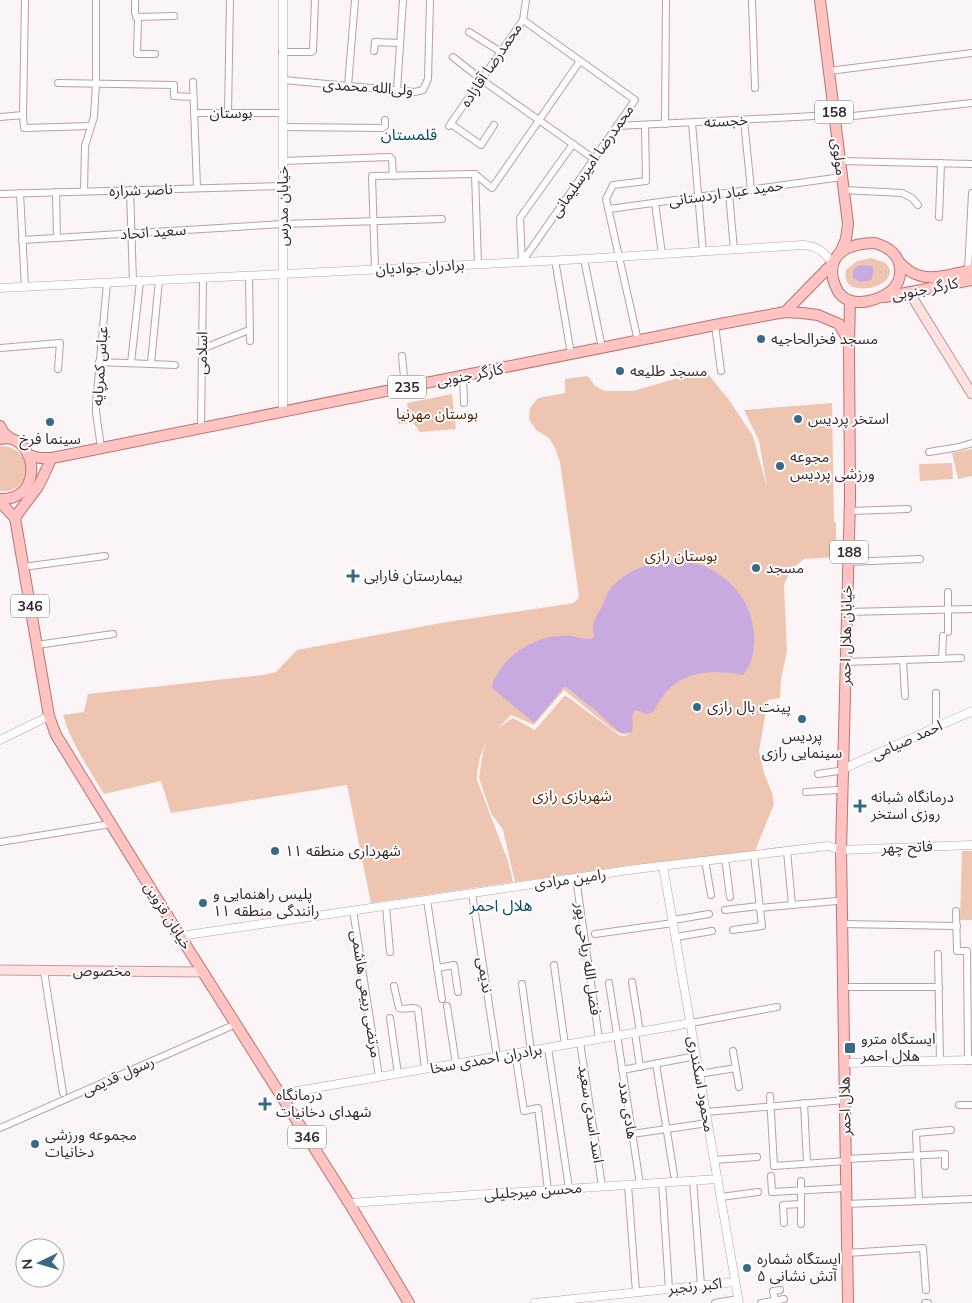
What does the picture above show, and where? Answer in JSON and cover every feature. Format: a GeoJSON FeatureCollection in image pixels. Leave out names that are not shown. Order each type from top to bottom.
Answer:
{"type":"FeatureCollection","features":[{"type":"Feature","properties":{"kind":"main road","name":"مولوی"},"geometry":{"type":"LineString","coordinates":[[820,0],[848,224],[840,253]]}},
{"type":"Feature","properties":{"kind":"main road"},"geometry":{"type":"LineString","coordinates":[[785,312],[833,263],[840,253],[858,244],[875,243],[889,249],[899,262],[901,271],[893,289],[878,298],[850,301],[838,291],[832,275],[833,263]]}},
{"type":"Feature","properties":{"kind":"main road","name":"کارگر جنوبی"},"geometry":{"type":"LineString","coordinates":[[899,262],[906,269],[920,276],[935,277],[971,274]]}},
{"type":"Feature","properties":{"kind":"main road","name":"کارگر جنوبی"},"geometry":{"type":"LineString","coordinates":[[878,298],[909,292],[971,274]]}},
{"type":"Feature","properties":{"kind":"main road"},"geometry":{"type":"LineString","coordinates":[[909,292],[972,394]]}},
{"type":"Feature","properties":{"kind":"main road","name":"خیابان هلال احمر"},"geometry":{"type":"LineString","coordinates":[[841,850],[840,770],[846,662],[850,510],[850,301]]}},
{"type":"Feature","properties":{"kind":"main road","name":"کارگر جنوبی"},"geometry":{"type":"LineString","coordinates":[[28,455],[52,458],[785,312],[818,315],[839,324],[849,342]]}},
{"type":"Feature","properties":{"kind":"main road"},"geometry":{"type":"LineString","coordinates":[[0,426],[5,438],[14,440],[24,448],[28,455],[31,473],[27,487],[21,494],[16,497],[0,500]]}},
{"type":"Feature","properties":{"kind":"main road"},"geometry":{"type":"LineString","coordinates":[[0,500],[15,518],[38,486],[52,458]]}},
{"type":"Feature","properties":{"kind":"main road","name":"خیابان قزوین"},"geometry":{"type":"LineString","coordinates":[[15,518],[48,716],[52,728],[348,1203],[408,1303]]}},
{"type":"Feature","properties":{"kind":"main road","name":"هلال احمر"},"geometry":{"type":"LineString","coordinates":[[841,850],[848,1303]]}},
{"type":"Feature","properties":{"kind":"main road","name":"مخصوص"},"geometry":{"type":"LineString","coordinates":[[0,970],[204,972]]}},
{"type":"Feature","properties":{"kind":"street"},"geometry":{"type":"LineString","coordinates":[[25,0],[24,128],[91,126]]}},
{"type":"Feature","properties":{"kind":"street"},"geometry":{"type":"LineString","coordinates":[[84,192],[85,146],[94,117],[96,0]]}},
{"type":"Feature","properties":{"kind":"street"},"geometry":{"type":"LineString","coordinates":[[135,0],[134,13],[138,19],[137,54],[155,54]]}},
{"type":"Feature","properties":{"kind":"street"},"geometry":{"type":"LineString","coordinates":[[228,113],[230,0]]}},
{"type":"Feature","properties":{"kind":"street","name":"خیابان مدرس"},"geometry":{"type":"LineString","coordinates":[[283,0],[283,412]]}},
{"type":"Feature","properties":{"kind":"street"},"geometry":{"type":"LineString","coordinates":[[282,52],[313,51],[315,0]]}},
{"type":"Feature","properties":{"kind":"street"},"geometry":{"type":"LineString","coordinates":[[348,86],[355,0]]}},
{"type":"Feature","properties":{"kind":"street"},"geometry":{"type":"LineString","coordinates":[[397,90],[402,0]]}},
{"type":"Feature","properties":{"kind":"street","name":"ولی‌الله محمدی"},"geometry":{"type":"LineString","coordinates":[[283,80],[397,90],[423,90],[427,82],[430,0]]}},
{"type":"Feature","properties":{"kind":"street","name":"محمدرضا آقازاده"},"geometry":{"type":"LineString","coordinates":[[494,126],[481,146],[450,125],[523,20],[526,0]]}},
{"type":"Feature","properties":{"kind":"street"},"geometry":{"type":"LineString","coordinates":[[665,124],[666,0]]}},
{"type":"Feature","properties":{"kind":"street"},"geometry":{"type":"LineString","coordinates":[[752,0],[755,88]]}},
{"type":"Feature","properties":{"kind":"street"},"geometry":{"type":"LineString","coordinates":[[136,17],[174,16]]}},
{"type":"Feature","properties":{"kind":"street","name":"محمدرضا امیرسلیمانی"},"geometry":{"type":"LineString","coordinates":[[522,262],[635,100],[523,20]]}},
{"type":"Feature","properties":{"kind":"street"},"geometry":{"type":"LineString","coordinates":[[469,32],[501,52]]}},
{"type":"Feature","properties":{"kind":"street"},"geometry":{"type":"LineString","coordinates":[[374,51],[375,42],[400,43]]}},
{"type":"Feature","properties":{"kind":"street"},"geometry":{"type":"LineString","coordinates":[[829,70],[972,53]]}},
{"type":"Feature","properties":{"kind":"street"},"geometry":{"type":"LineString","coordinates":[[453,58],[594,159]]}},
{"type":"Feature","properties":{"kind":"street"},"geometry":{"type":"LineString","coordinates":[[375,269],[372,176],[475,174],[492,188],[580,61]]}},
{"type":"Feature","properties":{"kind":"street"},"geometry":{"type":"LineString","coordinates":[[194,82],[194,113]]}},
{"type":"Feature","properties":{"kind":"street"},"geometry":{"type":"LineString","coordinates":[[58,83],[174,85],[174,96],[194,97]]}},
{"type":"Feature","properties":{"kind":"street","name":"خجسته"},"geometry":{"type":"LineString","coordinates":[[617,126],[834,116],[972,103]]}},
{"type":"Feature","properties":{"kind":"street","name":"بوستان"},"geometry":{"type":"LineString","coordinates":[[197,188],[194,113],[283,113]]}},
{"type":"Feature","properties":{"kind":"street"},"geometry":{"type":"LineString","coordinates":[[0,117],[23,115]]}},
{"type":"Feature","properties":{"kind":"street"},"geometry":{"type":"LineString","coordinates":[[283,127],[383,128],[385,120]]}},
{"type":"Feature","properties":{"kind":"street"},"geometry":{"type":"LineString","coordinates":[[744,120],[751,190]]}},
{"type":"Feature","properties":{"kind":"street"},"geometry":{"type":"LineString","coordinates":[[692,123],[703,252]]}},
{"type":"Feature","properties":{"kind":"street"},"geometry":{"type":"LineString","coordinates":[[638,340],[606,199],[613,185],[646,180],[645,125]]}},
{"type":"Feature","properties":{"kind":"street"},"geometry":{"type":"LineString","coordinates":[[522,262],[520,218],[573,144]]}},
{"type":"Feature","properties":{"kind":"street"},"geometry":{"type":"LineString","coordinates":[[283,161],[391,158],[392,176]]}},
{"type":"Feature","properties":{"kind":"street"},"geometry":{"type":"LineString","coordinates":[[840,161],[972,164]]}},
{"type":"Feature","properties":{"kind":"street"},"geometry":{"type":"LineString","coordinates":[[939,217],[942,163]]}},
{"type":"Feature","properties":{"kind":"street"},"geometry":{"type":"LineString","coordinates":[[475,174],[478,264]]}},
{"type":"Feature","properties":{"kind":"street","name":"حمید عباد اردستانی"},"geometry":{"type":"LineString","coordinates":[[609,209],[842,177]]}},
{"type":"Feature","properties":{"kind":"street","name":"ناصر شراره"},"geometry":{"type":"LineString","coordinates":[[0,194],[283,186]]}},
{"type":"Feature","properties":{"kind":"street"},"geometry":{"type":"LineString","coordinates":[[844,190],[884,188],[902,193],[912,198],[918,205]]}},
{"type":"Feature","properties":{"kind":"street"},"geometry":{"type":"LineString","coordinates":[[130,190],[136,281],[131,363]]}},
{"type":"Feature","properties":{"kind":"street"},"geometry":{"type":"LineString","coordinates":[[56,192],[57,238]]}},
{"type":"Feature","properties":{"kind":"street"},"geometry":{"type":"LineString","coordinates":[[728,192],[734,250]]}},
{"type":"Feature","properties":{"kind":"street"},"geometry":{"type":"LineString","coordinates":[[20,193],[25,287]]}},
{"type":"Feature","properties":{"kind":"street"},"geometry":{"type":"LineString","coordinates":[[971,274],[972,193]]}},
{"type":"Feature","properties":{"kind":"street"},"geometry":{"type":"LineString","coordinates":[[655,202],[662,254]]}},
{"type":"Feature","properties":{"kind":"street","name":"سعید اتحاد"},"geometry":{"type":"LineString","coordinates":[[22,240],[283,224],[442,218]]}},
{"type":"Feature","properties":{"kind":"street","name":"برادران جوادیان"},"geometry":{"type":"LineString","coordinates":[[0,288],[584,259],[811,245],[820,249],[833,263]]}},
{"type":"Feature","properties":{"kind":"street"},"geometry":{"type":"LineString","coordinates":[[584,259],[602,348]]}},
{"type":"Feature","properties":{"kind":"street"},"geometry":{"type":"LineString","coordinates":[[555,260],[571,354]]}},
{"type":"Feature","properties":{"kind":"street"},"geometry":{"type":"LineString","coordinates":[[249,276],[250,342]]}},
{"type":"Feature","properties":{"kind":"street","name":"اسلامی"},"geometry":{"type":"LineString","coordinates":[[201,428],[203,278]]}},
{"type":"Feature","properties":{"kind":"street"},"geometry":{"type":"LineString","coordinates":[[151,363],[159,280]]}},
{"type":"Feature","properties":{"kind":"street","name":"عباس کمرپایه"},"geometry":{"type":"LineString","coordinates":[[102,448],[96,412],[107,283]]}},
{"type":"Feature","properties":{"kind":"street"},"geometry":{"type":"LineString","coordinates":[[715,325],[721,371]]}},
{"type":"Feature","properties":{"kind":"street"},"geometry":{"type":"LineString","coordinates":[[202,349],[250,330]]}},
{"type":"Feature","properties":{"kind":"street"},"geometry":{"type":"LineString","coordinates":[[0,348],[60,343],[58,369]]}},
{"type":"Feature","properties":{"kind":"street"},"geometry":{"type":"LineString","coordinates":[[402,356],[405,388]]}},
{"type":"Feature","properties":{"kind":"street"},"geometry":{"type":"LineString","coordinates":[[99,362],[175,365]]}},
{"type":"Feature","properties":{"kind":"street"},"geometry":{"type":"LineString","coordinates":[[463,376],[464,403]]}},
{"type":"Feature","properties":{"kind":"street"},"geometry":{"type":"LineString","coordinates":[[929,452],[972,443]]}},
{"type":"Feature","properties":{"kind":"street"},"geometry":{"type":"LineString","coordinates":[[850,510],[908,509]]}},
{"type":"Feature","properties":{"kind":"street"},"geometry":{"type":"LineString","coordinates":[[23,567],[105,556]]}},
{"type":"Feature","properties":{"kind":"street"},"geometry":{"type":"LineString","coordinates":[[848,562],[920,559]]}},
{"type":"Feature","properties":{"kind":"street"},"geometry":{"type":"LineString","coordinates":[[942,659],[948,609],[948,592]]}},
{"type":"Feature","properties":{"kind":"street"},"geometry":{"type":"LineString","coordinates":[[847,612],[972,609]]}},
{"type":"Feature","properties":{"kind":"street"},"geometry":{"type":"LineString","coordinates":[[37,646],[114,634]]}},
{"type":"Feature","properties":{"kind":"street"},"geometry":{"type":"LineString","coordinates":[[846,662],[961,658]]}},
{"type":"Feature","properties":{"kind":"street"},"geometry":{"type":"LineString","coordinates":[[903,660],[905,696]]}},
{"type":"Feature","properties":{"kind":"street"},"geometry":{"type":"LineString","coordinates":[[936,693],[936,727]]}},
{"type":"Feature","properties":{"kind":"street","name":"احمد صیامی"},"geometry":{"type":"LineString","coordinates":[[840,770],[972,711]]}},
{"type":"Feature","properties":{"kind":"street"},"geometry":{"type":"LineString","coordinates":[[0,740],[48,716]]}},
{"type":"Feature","properties":{"kind":"street"},"geometry":{"type":"LineString","coordinates":[[818,774],[840,770]]}},
{"type":"Feature","properties":{"kind":"street"},"geometry":{"type":"LineString","coordinates":[[806,792],[837,790]]}},
{"type":"Feature","properties":{"kind":"street"},"geometry":{"type":"LineString","coordinates":[[0,842],[111,824]]}},
{"type":"Feature","properties":{"kind":"street","name":"فاتح چهر"},"geometry":{"type":"LineString","coordinates":[[841,850],[972,845]]}},
{"type":"Feature","properties":{"kind":"street","name":"رامین مرادی"},"geometry":{"type":"LineString","coordinates":[[180,936],[705,860],[828,846],[841,850]]}},
{"type":"Feature","properties":{"kind":"street"},"geometry":{"type":"LineString","coordinates":[[787,851],[792,905]]}},
{"type":"Feature","properties":{"kind":"street"},"geometry":{"type":"LineString","coordinates":[[733,930],[762,926],[754,855]]}},
{"type":"Feature","properties":{"kind":"street"},"geometry":{"type":"LineString","coordinates":[[724,858],[730,897]]}},
{"type":"Feature","properties":{"kind":"street"},"geometry":{"type":"LineString","coordinates":[[705,860],[711,895]]}},
{"type":"Feature","properties":{"kind":"street","name":"محمود اسکندری"},"geometry":{"type":"LineString","coordinates":[[664,866],[739,1301]]}},
{"type":"Feature","properties":{"kind":"street","name":"فضل الله ریاحی پور"},"geometry":{"type":"LineString","coordinates":[[576,878],[599,1039]]}},
{"type":"Feature","properties":{"kind":"street","name":"ندیمی"},"geometry":{"type":"LineString","coordinates":[[472,893],[498,1057]]}},
{"type":"Feature","properties":{"kind":"street"},"geometry":{"type":"LineString","coordinates":[[427,900],[442,999]]}},
{"type":"Feature","properties":{"kind":"street"},"geometry":{"type":"LineString","coordinates":[[725,910],[836,901]]}},
{"type":"Feature","properties":{"kind":"street"},"geometry":{"type":"LineString","coordinates":[[386,906],[390,952]]}},
{"type":"Feature","properties":{"kind":"street","name":"مرتضی ربیعی هاشمی"},"geometry":{"type":"LineString","coordinates":[[353,910],[379,1077]]}},
{"type":"Feature","properties":{"kind":"street"},"geometry":{"type":"LineString","coordinates":[[844,1062],[970,1060],[968,951],[957,951],[956,911]]}},
{"type":"Feature","properties":{"kind":"street"},"geometry":{"type":"LineString","coordinates":[[595,934],[710,914]]}},
{"type":"Feature","properties":{"kind":"street"},"geometry":{"type":"LineString","coordinates":[[842,924],[957,926]]}},
{"type":"Feature","properties":{"kind":"street"},"geometry":{"type":"LineString","coordinates":[[676,937],[712,931]]}},
{"type":"Feature","properties":{"kind":"street"},"geometry":{"type":"LineString","coordinates":[[938,954],[940,1061]]}},
{"type":"Feature","properties":{"kind":"street"},"geometry":{"type":"LineString","coordinates":[[438,968],[454,965],[458,992]]}},
{"type":"Feature","properties":{"kind":"street"},"geometry":{"type":"LineString","coordinates":[[554,965],[565,1045]]}},
{"type":"Feature","properties":{"kind":"street"},"geometry":{"type":"LineString","coordinates":[[44,971],[63,1093]]}},
{"type":"Feature","properties":{"kind":"street"},"geometry":{"type":"LineString","coordinates":[[632,982],[640,1067]]}},
{"type":"Feature","properties":{"kind":"street","name":"هادی مدد"},"geometry":{"type":"LineString","coordinates":[[609,983],[640,1184]]}},
{"type":"Feature","properties":{"kind":"street"},"geometry":{"type":"LineString","coordinates":[[522,984],[531,1051]]}},
{"type":"Feature","properties":{"kind":"street"},"geometry":{"type":"LineString","coordinates":[[394,986],[399,1008],[414,1007],[418,1010],[425,1069]]}},
{"type":"Feature","properties":{"kind":"street"},"geometry":{"type":"LineString","coordinates":[[843,987],[938,987]]}},
{"type":"Feature","properties":{"kind":"street"},"geometry":{"type":"LineString","coordinates":[[447,1006],[456,1064]]}},
{"type":"Feature","properties":{"kind":"street"},"geometry":{"type":"LineString","coordinates":[[691,1023],[777,1006]]}},
{"type":"Feature","properties":{"kind":"street"},"geometry":{"type":"LineString","coordinates":[[390,1018],[398,1074]]}},
{"type":"Feature","properties":{"kind":"street","name":"برادران احمدی سخا"},"geometry":{"type":"LineString","coordinates":[[280,1094],[691,1023]]}},
{"type":"Feature","properties":{"kind":"street","name":"رسول قدیمی"},"geometry":{"type":"LineString","coordinates":[[0,1128],[236,1024]]}},
{"type":"Feature","properties":{"kind":"street","name":"اسد اسدی سعید"},"geometry":{"type":"LineString","coordinates":[[580,1042],[602,1186]]}},
{"type":"Feature","properties":{"kind":"street"},"geometry":{"type":"LineString","coordinates":[[548,1048],[569,1188]]}},
{"type":"Feature","properties":{"kind":"street"},"geometry":{"type":"LineString","coordinates":[[733,1051],[739,1087]]}},
{"type":"Feature","properties":{"kind":"street"},"geometry":{"type":"LineString","coordinates":[[622,1070],[696,1056]]}},
{"type":"Feature","properties":{"kind":"street"},"geometry":{"type":"LineString","coordinates":[[516,1059],[524,1111],[538,1108],[548,1190]]}},
{"type":"Feature","properties":{"kind":"street"},"geometry":{"type":"LineString","coordinates":[[656,1064],[674,1175]]}},
{"type":"Feature","properties":{"kind":"street"},"geometry":{"type":"LineString","coordinates":[[700,1074],[736,1068]]}},
{"type":"Feature","properties":{"kind":"street"},"geometry":{"type":"LineString","coordinates":[[770,1096],[774,1166],[945,1154],[945,1166]]}},
{"type":"Feature","properties":{"kind":"street"},"geometry":{"type":"LineString","coordinates":[[706,1112],[845,1100]]}},
{"type":"Feature","properties":{"kind":"street"},"geometry":{"type":"LineString","coordinates":[[804,1103],[807,1163]]}},
{"type":"Feature","properties":{"kind":"street"},"geometry":{"type":"LineString","coordinates":[[959,1105],[972,1104]]}},
{"type":"Feature","properties":{"kind":"street"},"geometry":{"type":"LineString","coordinates":[[632,1134],[708,1123]]}},
{"type":"Feature","properties":{"kind":"street"},"geometry":{"type":"LineString","coordinates":[[919,1201],[916,1133],[951,1130]]}},
{"type":"Feature","properties":{"kind":"street"},"geometry":{"type":"LineString","coordinates":[[714,1160],[757,1157]]}},
{"type":"Feature","properties":{"kind":"street"},"geometry":{"type":"LineString","coordinates":[[771,1176],[772,1192],[846,1188]]}},
{"type":"Feature","properties":{"kind":"street","name":"محسن میرجلیلی"},"geometry":{"type":"LineString","coordinates":[[348,1203],[718,1179]]}},
{"type":"Feature","properties":{"kind":"street"},"geometry":{"type":"LineString","coordinates":[[693,1180],[701,1285]]}},
{"type":"Feature","properties":{"kind":"street"},"geometry":{"type":"LineString","coordinates":[[801,1181],[801,1224]]}},
{"type":"Feature","properties":{"kind":"street"},"geometry":{"type":"LineString","coordinates":[[662,1182],[669,1289]]}},
{"type":"Feature","properties":{"kind":"street"},"geometry":{"type":"LineString","coordinates":[[628,1184],[636,1292]]}},
{"type":"Feature","properties":{"kind":"street"},"geometry":{"type":"LineString","coordinates":[[721,1197],[758,1192]]}},
{"type":"Feature","properties":{"kind":"street"},"geometry":{"type":"LineString","coordinates":[[846,1204],[972,1199]]}},
{"type":"Feature","properties":{"kind":"street"},"geometry":{"type":"LineString","coordinates":[[784,1223],[783,1205],[801,1204]]}},
{"type":"Feature","properties":{"kind":"street"},"geometry":{"type":"LineString","coordinates":[[847,1253],[923,1248],[926,1290]]}},
{"type":"Feature","properties":{"kind":"street","name":"اکبر رنجبر"},"geometry":{"type":"LineString","coordinates":[[535,1303],[735,1282]]}},
{"type":"Feature","properties":{"kind":"street"},"geometry":{"type":"LineString","coordinates":[[775,1300],[773,1291],[780,1290]]}},
{"type":"Feature","properties":{"kind":"street"},"geometry":{"type":"LineString","coordinates":[[761,1303],[784,1299]]}},
{"type":"Feature","properties":{"kind":"street"},"geometry":{"type":"LineString","coordinates":[[715,1303],[739,1301]]}},
{"type":"Feature","properties":{"kind":"green space"},"geometry":{"type":"Polygon","coordinates":[[[871,258],[886,263],[890,270],[889,276],[879,285],[872,287],[857,288],[851,286],[846,280],[846,270],[857,261],[871,258]]]}},
{"type":"Feature","properties":{"kind":"green space","name":"بوستان رازی"},"geometry":{"type":"Polygon","coordinates":[[[708,374],[729,400],[753,436],[767,487],[759,441],[744,410],[832,403],[836,557],[804,559],[790,571],[784,585],[787,651],[781,679],[780,698],[768,700],[759,751],[774,804],[755,851],[631,865],[515,882],[503,830],[491,813],[479,778],[486,743],[479,761],[477,780],[508,861],[513,882],[371,903],[347,785],[171,813],[161,781],[104,794],[76,746],[63,715],[84,712],[88,694],[264,675],[276,672],[297,650],[441,623],[574,603],[579,597],[560,462],[549,438],[536,430],[529,419],[530,408],[538,398],[565,393],[565,379],[588,376],[595,386],[605,391],[633,391],[689,375],[708,374]],[[564,690],[534,725],[511,715],[498,728],[513,718],[535,730],[565,695],[619,735],[630,734],[621,734],[612,729],[564,690]]]}},
{"type":"Feature","properties":{"kind":"green space","name":"بوستان مهرنیا"},"geometry":{"type":"Polygon","coordinates":[[[452,394],[456,429],[420,432],[413,423],[399,424],[397,414],[408,411],[407,403],[452,394]]]}},
{"type":"Feature","properties":{"kind":"green space"},"geometry":{"type":"Polygon","coordinates":[[[0,446],[12,448],[25,461],[24,479],[19,486],[11,490],[0,491],[0,446]]]}},
{"type":"Feature","properties":{"kind":"green space"},"geometry":{"type":"Polygon","coordinates":[[[972,449],[972,476],[958,479],[952,453],[972,449]]]}},
{"type":"Feature","properties":{"kind":"green space"},"geometry":{"type":"Polygon","coordinates":[[[952,463],[953,479],[920,481],[919,464],[952,463]]]}},
{"type":"Feature","properties":{"kind":"green space"},"geometry":{"type":"Polygon","coordinates":[[[962,851],[972,851],[972,920],[960,920],[962,851]]]}},
{"type":"Feature","properties":{"kind":"shaded area"},"geometry":{"type":"Polygon","coordinates":[[[860,265],[872,266],[871,280],[860,282],[853,278],[854,270],[860,265]]]}},
{"type":"Feature","properties":{"kind":"shaded area"},"geometry":{"type":"Polygon","coordinates":[[[675,560],[699,564],[716,572],[729,582],[743,599],[751,617],[754,648],[752,658],[743,675],[712,672],[692,675],[683,679],[666,692],[653,712],[646,714],[634,711],[632,732],[622,733],[566,687],[563,688],[535,722],[492,688],[493,682],[509,659],[533,642],[561,636],[591,639],[594,636],[593,625],[596,617],[608,592],[617,582],[632,571],[657,562],[675,560]]]}},
{"type":"Feature","properties":{"kind":"place","name":"مسجد فخرالحاجیه"},"geometry":{"type":"Point","coordinates":[761,339]}},
{"type":"Feature","properties":{"kind":"place","name":"مسجد طلیعه"},"geometry":{"type":"Point","coordinates":[620,371]}},
{"type":"Feature","properties":{"kind":"place","name":"استخر پردیس"},"geometry":{"type":"Point","coordinates":[798,419]}},
{"type":"Feature","properties":{"kind":"place","name":"سینما فرخ"},"geometry":{"type":"Point","coordinates":[50,422]}},
{"type":"Feature","properties":{"kind":"place","name":"مجوعه ورزشی پردیس"},"geometry":{"type":"Point","coordinates":[780,466]}},
{"type":"Feature","properties":{"kind":"place","name":"مسجد"},"geometry":{"type":"Point","coordinates":[756,568]}},
{"type":"Feature","properties":{"kind":"place","name":"بیمارستان فارابی"},"geometry":{"type":"Point","coordinates":[353,576]}},
{"type":"Feature","properties":{"kind":"place","name":"پینت بال رازی"},"geometry":{"type":"Point","coordinates":[697,707]}},
{"type":"Feature","properties":{"kind":"place","name":"پردیس سینمایی رازی"},"geometry":{"type":"Point","coordinates":[802,719]}},
{"type":"Feature","properties":{"kind":"place","name":"درمانگاه شبانه روزی استخر"},"geometry":{"type":"Point","coordinates":[860,806]}},
{"type":"Feature","properties":{"kind":"place","name":"شهرداری منطقه ۱۱"},"geometry":{"type":"Point","coordinates":[275,851]}},
{"type":"Feature","properties":{"kind":"place","name":"پلیس راهنمایی و رانندگی منطقه ۱۱"},"geometry":{"type":"Point","coordinates":[203,903]}},
{"type":"Feature","properties":{"kind":"place","name":"ایستگاه مترو هلال احمر"},"geometry":{"type":"Point","coordinates":[850,1048]}},
{"type":"Feature","properties":{"kind":"place","name":"درمانگاه شهدای دخانیات"},"geometry":{"type":"Point","coordinates":[265,1104]}},
{"type":"Feature","properties":{"kind":"place","name":"مجموعه ورزشی دخانیات"},"geometry":{"type":"Point","coordinates":[35,1144]}},
{"type":"Feature","properties":{"kind":"place","name":"ایستگاه شماره ۵ آتش نشانی"},"geometry":{"type":"Point","coordinates":[747,1268]}},
{"type":"Feature","properties":{"kind":"district","name":"قلمستان"},"geometry":{"type":"Point","coordinates":[409,134]}},
{"type":"Feature","properties":{"kind":"district","name":"هلال احمر"},"geometry":{"type":"Point","coordinates":[501,905]}},
{"type":"Feature","properties":{"kind":"park label","name":"شهربازی رازی"},"geometry":{"type":"Point","coordinates":[572,796]}}]}
